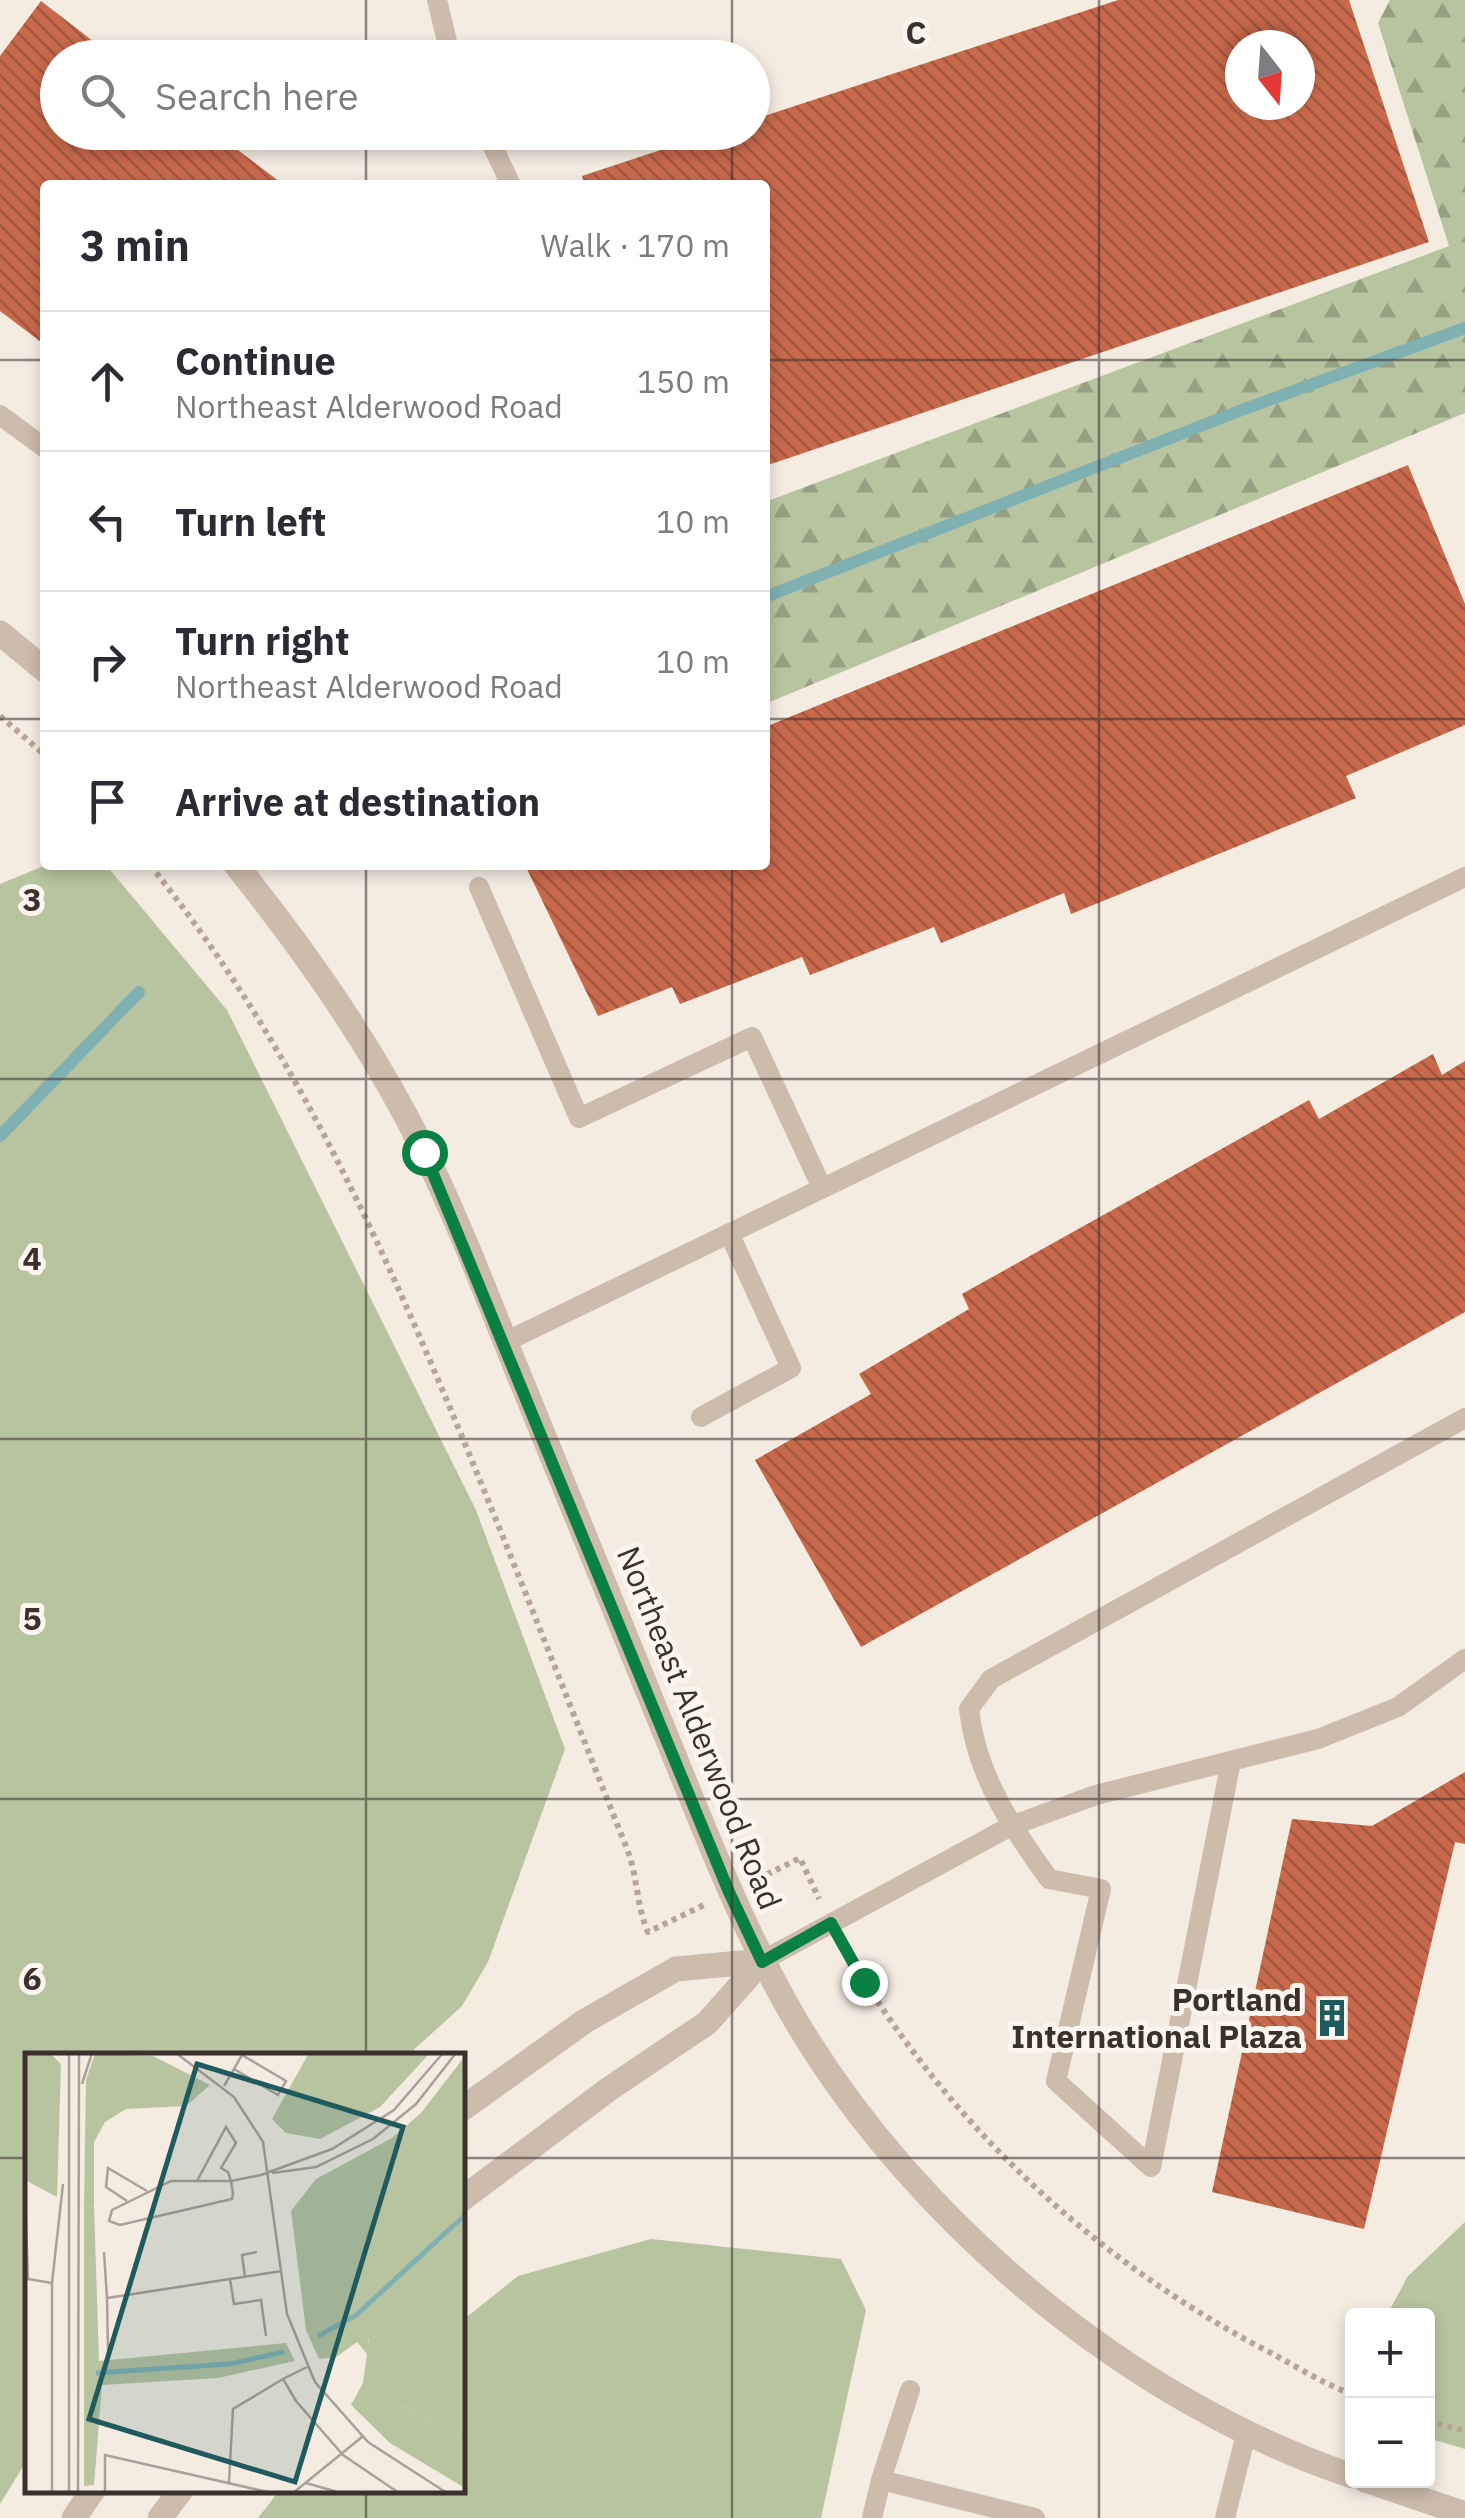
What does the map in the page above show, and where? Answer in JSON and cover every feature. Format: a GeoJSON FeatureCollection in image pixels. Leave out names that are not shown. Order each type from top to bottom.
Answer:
{"type":"FeatureCollection","features":[{"type":"Feature","properties":{"kind":"street"},"geometry":{"type":"LineString","coordinates":[[0,633],[40,666]]}},
{"type":"Feature","properties":{"kind":"street","name":"Northeast Alderwood Road"},"geometry":{"type":"LineString","coordinates":[[240,870],[337,1000],[424,1152],[729,1892],[762,1962],[799,2026],[883,2141],[981,2247],[1098,2342],[1157,2382],[1247,2430],[1345,2473]]}},
{"type":"Feature","properties":{"kind":"street"},"geometry":{"type":"LineString","coordinates":[[465,2107],[585,2021],[676,1969],[762,1962]]}},
{"type":"Feature","properties":{"kind":"street"},"geometry":{"type":"LineString","coordinates":[[465,2197],[707,2023],[762,1962]]}},
{"type":"Feature","properties":{"kind":"street"},"geometry":{"type":"LineString","coordinates":[[1389,2488],[1465,2514]]}},
{"type":"Feature","properties":{"kind":"street"},"geometry":{"type":"LineString","coordinates":[[74,2518],[91,2493]]}},
{"type":"Feature","properties":{"kind":"street"},"geometry":{"type":"LineString","coordinates":[[160,2518],[179,2493]]}},
{"type":"Feature","properties":{"kind":"lane"},"geometry":{"type":"LineString","coordinates":[[437,0],[447,40]]}},
{"type":"Feature","properties":{"kind":"lane"},"geometry":{"type":"LineString","coordinates":[[494,150],[509,180]]}},
{"type":"Feature","properties":{"kind":"lane"},"geometry":{"type":"LineString","coordinates":[[0,414],[40,444]]}},
{"type":"Feature","properties":{"kind":"lane"},"geometry":{"type":"LineString","coordinates":[[505,1342],[1465,878]]}},
{"type":"Feature","properties":{"kind":"lane"},"geometry":{"type":"LineString","coordinates":[[479,887],[580,1118],[752,1036],[822,1188]]}},
{"type":"Feature","properties":{"kind":"lane"},"geometry":{"type":"LineString","coordinates":[[700,1416],[791,1368],[729,1233]]}},
{"type":"Feature","properties":{"kind":"lane"},"geometry":{"type":"LineString","coordinates":[[1231,1761],[1151,2168],[1056,2081],[1101,1889],[1049,1878],[1011,1826],[973,1747],[970,1709],[992,1679],[1465,1418]]}},
{"type":"Feature","properties":{"kind":"lane"},"geometry":{"type":"LineString","coordinates":[[762,1962],[1011,1826],[1096,1795],[1318,1740],[1398,1706],[1465,1659]]}},
{"type":"Feature","properties":{"kind":"lane"},"geometry":{"type":"LineString","coordinates":[[872,2518],[910,2390]]}},
{"type":"Feature","properties":{"kind":"lane"},"geometry":{"type":"LineString","coordinates":[[1225,2518],[1247,2430]]}},
{"type":"Feature","properties":{"kind":"lane"},"geometry":{"type":"LineString","coordinates":[[881,2480],[1036,2518]]}},
{"type":"Feature","properties":{"kind":"path"},"geometry":{"type":"LineString","coordinates":[[0,716],[40,750]]}},
{"type":"Feature","properties":{"kind":"path"},"geometry":{"type":"LineString","coordinates":[[154,870],[234,979],[358,1196],[489,1502],[628,1848],[637,1874],[638,1909],[648,1932]]}},
{"type":"Feature","properties":{"kind":"path","name":"Northeast Alderwood Road"},"geometry":{"type":"LineString","coordinates":[[800,1858],[831,1923],[914,2054],[1025,2178],[1126,2265],[1213,2324],[1345,2390]]}},
{"type":"Feature","properties":{"kind":"path"},"geometry":{"type":"LineString","coordinates":[[1435,2423],[1465,2432]]}},
{"type":"Feature","properties":{"kind":"green space"},"geometry":{"type":"Polygon","coordinates":[[[1390,0],[1465,0],[1465,413],[770,702],[770,500],[1449,246],[1378,23],[1390,0]]]}},
{"type":"Feature","properties":{"kind":"green space"},"geometry":{"type":"Polygon","coordinates":[[[40,867],[110,870],[227,1010],[476,1510],[565,1749],[488,1962],[462,2006],[410,2053],[25,2053],[25,2463],[0,2504],[0,884],[40,867]]]}},
{"type":"Feature","properties":{"kind":"green space"},"geometry":{"type":"Polygon","coordinates":[[[1465,2222],[1465,2449],[1435,2440],[1435,2308],[1391,2308],[1408,2276],[1465,2222]]]}},
{"type":"Feature","properties":{"kind":"green space"},"geometry":{"type":"Polygon","coordinates":[[[651,2239],[841,2259],[866,2310],[821,2518],[258,2518],[277,2493],[465,2493],[465,2318],[518,2276],[651,2239]]]}},
{"type":"Feature","properties":{"kind":"building"},"geometry":{"type":"Polygon","coordinates":[[[1118,0],[1349,0],[1429,242],[770,464],[770,180],[583,180],[582,176],[661,150],[770,150],[770,114],[1118,0]]]}},
{"type":"Feature","properties":{"kind":"building"},"geometry":{"type":"Polygon","coordinates":[[[41,1],[92,40],[40,40],[40,150],[238,150],[277,180],[40,180],[40,341],[0,311],[0,56],[41,1]]]}},
{"type":"Feature","properties":{"kind":"building"},"geometry":{"type":"Polygon","coordinates":[[[1408,465],[1465,604],[1465,725],[1346,776],[1356,798],[1071,914],[1064,893],[941,943],[934,927],[810,975],[802,957],[680,1004],[672,987],[598,1016],[527,870],[770,870],[770,725],[1408,465]]]}},
{"type":"Feature","properties":{"kind":"building"},"geometry":{"type":"Polygon","coordinates":[[[1433,1054],[1442,1075],[1465,1061],[1465,1312],[861,1647],[755,1460],[871,1394],[859,1374],[969,1309],[962,1294],[1309,1100],[1319,1119],[1433,1054]]]}},
{"type":"Feature","properties":{"kind":"building","name":"Portland International Plaza"},"geometry":{"type":"Polygon","coordinates":[[[1465,1772],[1465,1844],[1455,1842],[1364,2229],[1212,2192],[1292,1819],[1372,1826],[1465,1772]]]}},
{"type":"Feature","properties":{"kind":"waterway"},"geometry":{"type":"LineString","coordinates":[[770,595],[1239,411],[1465,328]]}},
{"type":"Feature","properties":{"kind":"waterway"},"geometry":{"type":"LineString","coordinates":[[0,1136],[139,992]]}},
{"type":"Feature","properties":{"kind":"place","name":"Portland International Plaza"},"geometry":{"type":"Point","coordinates":[1332,2018]}},
{"type":"Feature","properties":{"kind":"route"},"geometry":{"type":"LineString","coordinates":[[424,1152],[729,1892],[762,1962],[831,1923],[864,1982]]}}]}
